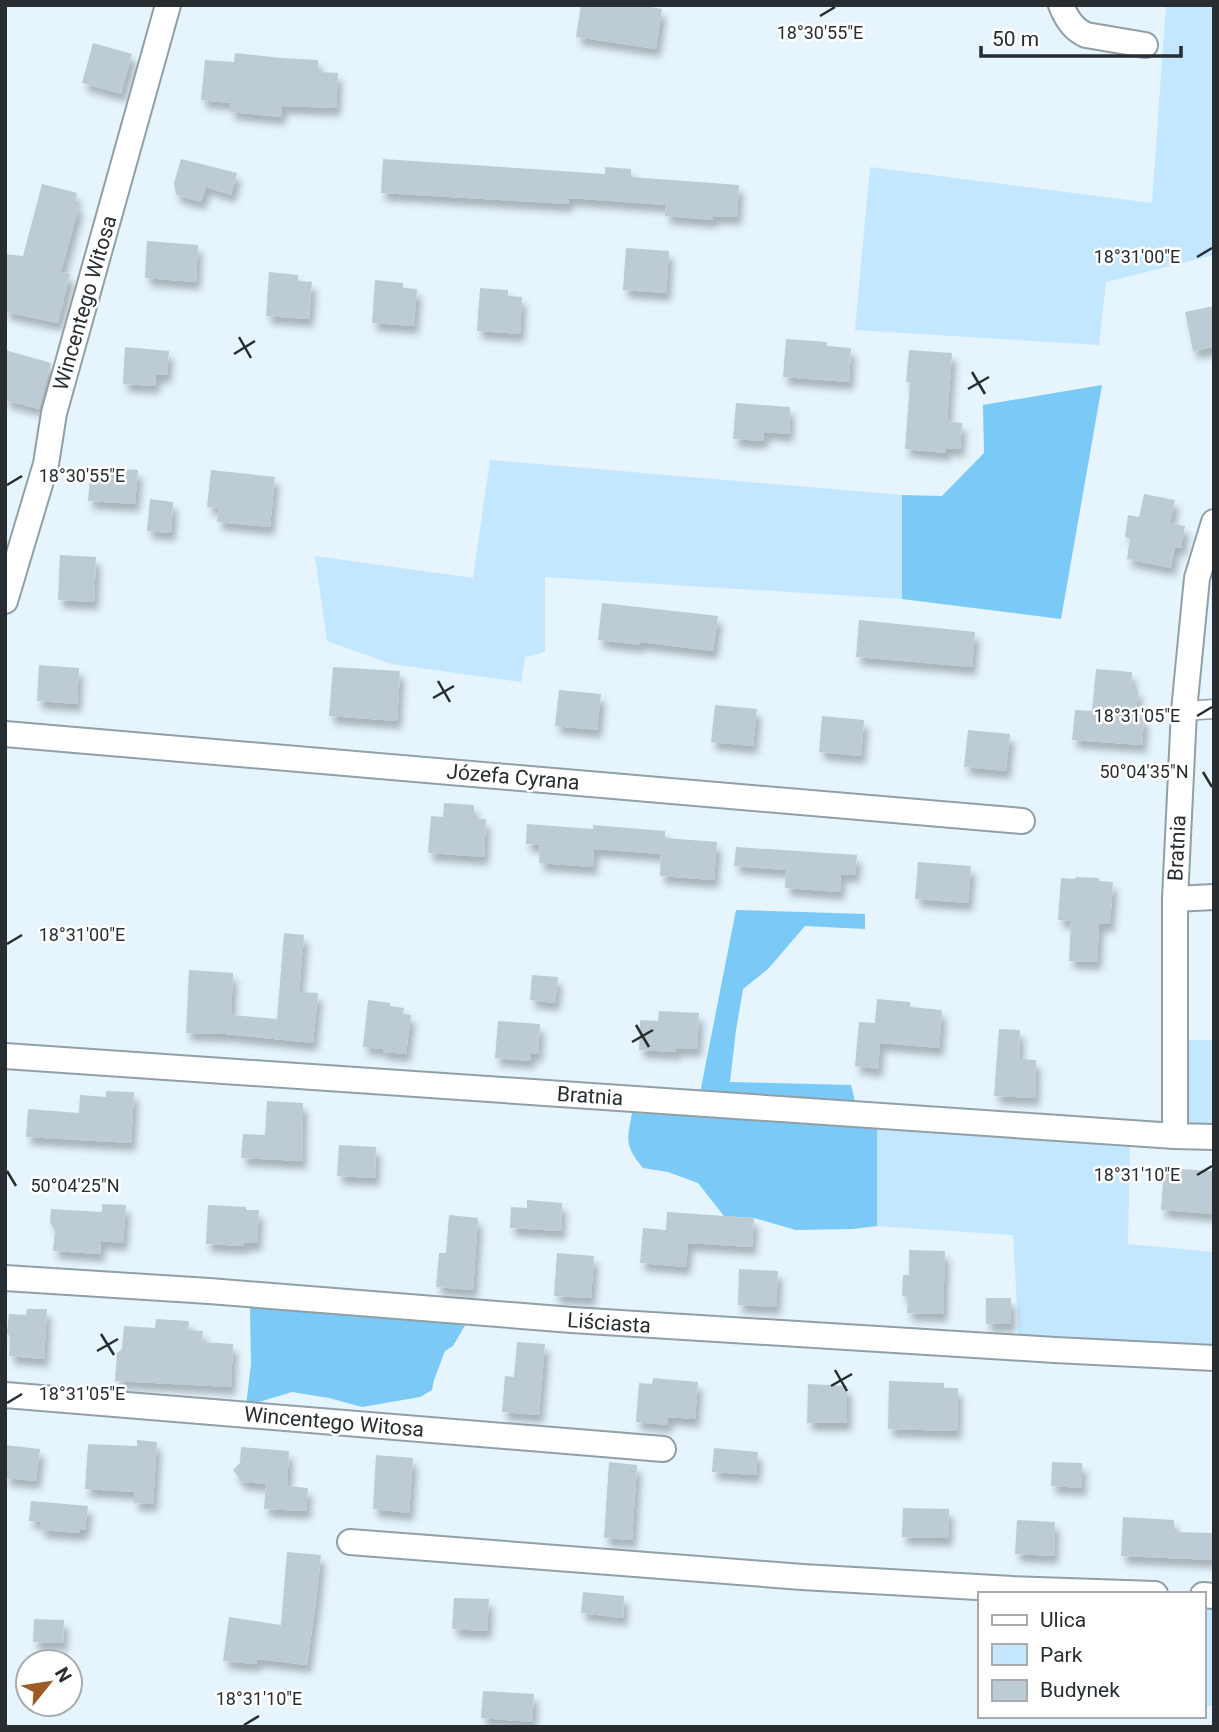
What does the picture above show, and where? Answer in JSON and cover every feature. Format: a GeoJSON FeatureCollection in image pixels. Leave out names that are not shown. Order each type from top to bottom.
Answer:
{"type":"FeatureCollection","features":[{"type":"Feature","properties":{"kind":"street","name":"Wincentego Witosa"},"geometry":{"type":"LineString","coordinates":[[5,601],[46,464],[54,413],[168,5]]}},
{"type":"Feature","properties":{"kind":"street"},"geometry":{"type":"LineString","coordinates":[[1061,5],[1068,19],[1086,35],[1145,45]]}},
{"type":"Feature","properties":{"kind":"street","name":"Bratnia"},"geometry":{"type":"LineString","coordinates":[[1175,1136],[1175,900],[1184,710],[1198,578],[1214,522]]}},
{"type":"Feature","properties":{"kind":"street"},"geometry":{"type":"LineString","coordinates":[[1184,710],[1214,709]]}},
{"type":"Feature","properties":{"kind":"street","name":"Józefa Cyrana"},"geometry":{"type":"LineString","coordinates":[[5,734],[1022,821]]}},
{"type":"Feature","properties":{"kind":"street"},"geometry":{"type":"LineString","coordinates":[[1175,900],[1214,897]]}},
{"type":"Feature","properties":{"kind":"street","name":"Bratnia"},"geometry":{"type":"LineString","coordinates":[[5,1056],[1214,1137]]}},
{"type":"Feature","properties":{"kind":"street","name":"Liściasta"},"geometry":{"type":"LineString","coordinates":[[5,1278],[209,1291],[572,1321],[1214,1358]]}},
{"type":"Feature","properties":{"kind":"street","name":"Wincentego Witosa"},"geometry":{"type":"LineString","coordinates":[[5,1395],[663,1449]]}},
{"type":"Feature","properties":{"kind":"street"},"geometry":{"type":"LineString","coordinates":[[350,1542],[802,1577],[1097,1592]]}},
{"type":"Feature","properties":{"kind":"green space"},"geometry":{"type":"Polygon","coordinates":[[[1166,5],[1214,5],[1214,255],[1106,282],[1099,345],[855,330],[870,167],[1152,203],[1166,5]]]}},
{"type":"Feature","properties":{"kind":"green space"},"geometry":{"type":"Polygon","coordinates":[[[490,460],[902,495],[902,599],[545,577],[545,652],[525,657],[521,682],[392,664],[327,641],[315,556],[473,578],[490,460]]]}},
{"type":"Feature","properties":{"kind":"green space"},"geometry":{"type":"Polygon","coordinates":[[[1184,1040],[1214,1040],[1214,1124],[1181,1125],[1184,1040]]]}},
{"type":"Feature","properties":{"kind":"green space"},"geometry":{"type":"Polygon","coordinates":[[[877,1125],[1130,1144],[1128,1244],[1214,1252],[1214,1346],[1019,1341],[1013,1235],[877,1226],[877,1125]]]}},
{"type":"Feature","properties":{"kind":"green space"},"geometry":{"type":"Polygon","coordinates":[[[1205,1608],[1214,1609],[1214,1706],[1205,1706],[1205,1608]]]}},
{"type":"Feature","properties":{"kind":"shaded area"},"geometry":{"type":"Polygon","coordinates":[[[1102,385],[1061,619],[902,599],[902,495],[942,496],[984,453],[983,405],[1102,385]]]}},
{"type":"Feature","properties":{"kind":"shaded area"},"geometry":{"type":"Polygon","coordinates":[[[736,910],[865,914],[865,929],[805,926],[768,969],[743,989],[730,1082],[851,1085],[856,1105],[700,1093],[736,910]]]}},
{"type":"Feature","properties":{"kind":"shaded area"},"geometry":{"type":"Polygon","coordinates":[[[632,1113],[877,1125],[877,1226],[796,1230],[754,1218],[724,1216],[698,1183],[668,1172],[643,1168],[628,1142],[632,1113]]]}},
{"type":"Feature","properties":{"kind":"shaded area"},"geometry":{"type":"Polygon","coordinates":[[[250,1307],[467,1322],[453,1346],[445,1351],[432,1390],[420,1397],[362,1407],[292,1392],[246,1406],[251,1364],[250,1307]]]}},
{"type":"Feature","properties":{"kind":"building"},"geometry":{"type":"Polygon","coordinates":[[[581,5],[639,5],[662,9],[656,49],[576,37],[581,5]]]}},
{"type":"Feature","properties":{"kind":"building"},"geometry":{"type":"Polygon","coordinates":[[[93,43],[132,54],[121,94],[82,83],[93,43]]]}},
{"type":"Feature","properties":{"kind":"building"},"geometry":{"type":"Polygon","coordinates":[[[235,53],[318,60],[318,72],[338,73],[336,108],[282,106],[281,117],[230,112],[231,103],[201,100],[205,60],[234,62],[235,53]]]}},
{"type":"Feature","properties":{"kind":"building"},"geometry":{"type":"Polygon","coordinates":[[[181,159],[237,173],[231,195],[206,187],[201,202],[176,195],[174,183],[181,159]]]}},
{"type":"Feature","properties":{"kind":"building"},"geometry":{"type":"Polygon","coordinates":[[[383,159],[605,174],[605,167],[631,169],[631,177],[739,185],[737,217],[713,216],[713,220],[665,216],[666,205],[569,198],[568,204],[381,193],[383,159]]]}},
{"type":"Feature","properties":{"kind":"building"},"geometry":{"type":"Polygon","coordinates":[[[42,184],[77,193],[74,205],[79,206],[61,272],[70,274],[58,323],[5,312],[5,254],[23,256],[42,184]]]}},
{"type":"Feature","properties":{"kind":"building"},"geometry":{"type":"Polygon","coordinates":[[[147,241],[198,245],[196,282],[145,278],[147,241]]]}},
{"type":"Feature","properties":{"kind":"building"},"geometry":{"type":"Polygon","coordinates":[[[626,248],[669,251],[666,293],[623,290],[626,248]]]}},
{"type":"Feature","properties":{"kind":"building"},"geometry":{"type":"Polygon","coordinates":[[[269,272],[298,275],[298,281],[312,282],[309,319],[266,316],[269,272]]]}},
{"type":"Feature","properties":{"kind":"building"},"geometry":{"type":"Polygon","coordinates":[[[375,280],[403,283],[403,288],[417,289],[414,326],[372,323],[375,280]]]}},
{"type":"Feature","properties":{"kind":"building"},"geometry":{"type":"Polygon","coordinates":[[[480,288],[508,290],[508,296],[522,297],[520,334],[477,331],[480,288]]]}},
{"type":"Feature","properties":{"kind":"building"},"geometry":{"type":"Polygon","coordinates":[[[1214,306],[1214,347],[1193,351],[1185,312],[1214,306]]]}},
{"type":"Feature","properties":{"kind":"building"},"geometry":{"type":"Polygon","coordinates":[[[786,339],[827,342],[827,346],[851,348],[849,382],[783,377],[786,339]]]}},
{"type":"Feature","properties":{"kind":"building"},"geometry":{"type":"Polygon","coordinates":[[[125,347],[169,351],[167,375],[156,375],[155,386],[123,384],[125,347]]]}},
{"type":"Feature","properties":{"kind":"building"},"geometry":{"type":"Polygon","coordinates":[[[5,350],[51,363],[39,409],[5,400],[5,350]]]}},
{"type":"Feature","properties":{"kind":"building"},"geometry":{"type":"Polygon","coordinates":[[[909,350],[952,353],[947,421],[962,423],[960,449],[946,448],[946,453],[905,449],[910,382],[906,382],[909,350]]]}},
{"type":"Feature","properties":{"kind":"building"},"geometry":{"type":"Polygon","coordinates":[[[736,403],[790,407],[789,434],[764,432],[763,441],[733,439],[736,403]]]}},
{"type":"Feature","properties":{"kind":"building"},"geometry":{"type":"Polygon","coordinates":[[[91,467],[138,470],[135,504],[88,501],[91,467]]]}},
{"type":"Feature","properties":{"kind":"building"},"geometry":{"type":"Polygon","coordinates":[[[211,470],[275,477],[270,527],[217,522],[219,508],[207,507],[211,470]]]}},
{"type":"Feature","properties":{"kind":"building"},"geometry":{"type":"Polygon","coordinates":[[[1144,494],[1175,500],[1170,523],[1185,526],[1181,548],[1175,547],[1171,568],[1127,559],[1130,538],[1125,537],[1128,515],[1139,517],[1144,494]]]}},
{"type":"Feature","properties":{"kind":"building"},"geometry":{"type":"Polygon","coordinates":[[[150,499],[173,502],[171,533],[147,531],[150,499]]]}},
{"type":"Feature","properties":{"kind":"building"},"geometry":{"type":"Polygon","coordinates":[[[60,555],[96,557],[94,602],[58,600],[60,555]]]}},
{"type":"Feature","properties":{"kind":"building"},"geometry":{"type":"Polygon","coordinates":[[[602,603],[718,616],[713,651],[598,640],[602,603]]]}},
{"type":"Feature","properties":{"kind":"building"},"geometry":{"type":"Polygon","coordinates":[[[859,620],[975,632],[972,667],[856,657],[859,620]]]}},
{"type":"Feature","properties":{"kind":"building"},"geometry":{"type":"Polygon","coordinates":[[[39,665],[79,668],[77,704],[37,701],[39,665]]]}},
{"type":"Feature","properties":{"kind":"building"},"geometry":{"type":"Polygon","coordinates":[[[333,667],[400,671],[397,721],[329,716],[333,667]]]}},
{"type":"Feature","properties":{"kind":"building"},"geometry":{"type":"Polygon","coordinates":[[[1096,669],[1132,672],[1131,689],[1138,689],[1136,716],[1144,717],[1142,745],[1072,740],[1075,710],[1092,711],[1096,669]]]}},
{"type":"Feature","properties":{"kind":"building"},"geometry":{"type":"Polygon","coordinates":[[[559,690],[601,694],[597,730],[555,726],[559,690]]]}},
{"type":"Feature","properties":{"kind":"building"},"geometry":{"type":"Polygon","coordinates":[[[715,705],[757,709],[753,746],[711,742],[715,705]]]}},
{"type":"Feature","properties":{"kind":"building"},"geometry":{"type":"Polygon","coordinates":[[[822,716],[864,720],[861,756],[819,752],[822,716]]]}},
{"type":"Feature","properties":{"kind":"building"},"geometry":{"type":"Polygon","coordinates":[[[968,730],[1010,734],[1006,771],[964,767],[968,730]]]}},
{"type":"Feature","properties":{"kind":"building"},"geometry":{"type":"Polygon","coordinates":[[[444,803],[474,805],[474,819],[486,819],[484,857],[428,853],[431,816],[443,817],[444,803]]]}},
{"type":"Feature","properties":{"kind":"building"},"geometry":{"type":"Polygon","coordinates":[[[527,824],[593,829],[593,825],[665,831],[665,838],[717,842],[714,880],[660,876],[661,854],[594,849],[593,867],[539,863],[540,845],[526,844],[527,824]]]}},
{"type":"Feature","properties":{"kind":"building"},"geometry":{"type":"Polygon","coordinates":[[[736,847],[857,855],[855,875],[841,874],[840,892],[785,888],[786,870],[734,866],[736,847]]]}},
{"type":"Feature","properties":{"kind":"building"},"geometry":{"type":"Polygon","coordinates":[[[918,862],[971,866],[968,903],[915,899],[918,862]]]}},
{"type":"Feature","properties":{"kind":"building"},"geometry":{"type":"Polygon","coordinates":[[[1076,877],[1113,882],[1110,924],[1099,924],[1097,962],[1069,961],[1071,921],[1058,920],[1061,878],[1076,877]]]}},
{"type":"Feature","properties":{"kind":"building"},"geometry":{"type":"Polygon","coordinates":[[[284,933],[304,935],[299,992],[318,993],[313,1043],[226,1034],[186,1033],[189,970],[233,973],[231,1015],[277,1019],[284,933]]]}},
{"type":"Feature","properties":{"kind":"building"},"geometry":{"type":"Polygon","coordinates":[[[532,975],[558,977],[555,1003],[530,1000],[532,975]]]}},
{"type":"Feature","properties":{"kind":"building"},"geometry":{"type":"Polygon","coordinates":[[[877,999],[910,1002],[910,1007],[942,1010],[939,1048],[880,1043],[878,1069],[855,1066],[859,1022],[875,1023],[877,999]]]}},
{"type":"Feature","properties":{"kind":"building"},"geometry":{"type":"Polygon","coordinates":[[[368,1000],[390,1003],[390,1006],[404,1008],[403,1014],[411,1015],[406,1054],[363,1047],[368,1000]]]}},
{"type":"Feature","properties":{"kind":"building"},"geometry":{"type":"Polygon","coordinates":[[[659,1011],[699,1013],[697,1049],[676,1048],[676,1052],[639,1050],[640,1020],[658,1021],[659,1011]]]}},
{"type":"Feature","properties":{"kind":"building"},"geometry":{"type":"Polygon","coordinates":[[[498,1021],[540,1024],[538,1054],[531,1053],[530,1061],[495,1058],[498,1021]]]}},
{"type":"Feature","properties":{"kind":"building"},"geometry":{"type":"Polygon","coordinates":[[[999,1029],[1020,1030],[1019,1059],[1036,1060],[1035,1098],[994,1096],[999,1029]]]}},
{"type":"Feature","properties":{"kind":"building"},"geometry":{"type":"Polygon","coordinates":[[[106,1091],[134,1092],[131,1143],[26,1137],[28,1109],[79,1113],[80,1095],[106,1097],[106,1091]]]}},
{"type":"Feature","properties":{"kind":"building"},"geometry":{"type":"Polygon","coordinates":[[[267,1101],[303,1103],[302,1161],[241,1158],[243,1134],[265,1135],[267,1101]]]}},
{"type":"Feature","properties":{"kind":"building"},"geometry":{"type":"Polygon","coordinates":[[[339,1145],[376,1147],[375,1178],[337,1176],[339,1145]]]}},
{"type":"Feature","properties":{"kind":"building"},"geometry":{"type":"Polygon","coordinates":[[[1164,1168],[1214,1171],[1214,1214],[1161,1210],[1164,1168]]]}},
{"type":"Feature","properties":{"kind":"building"},"geometry":{"type":"Polygon","coordinates":[[[527,1200],[562,1203],[561,1231],[510,1228],[511,1207],[527,1208],[527,1200]]]}},
{"type":"Feature","properties":{"kind":"building"},"geometry":{"type":"Polygon","coordinates":[[[102,1204],[126,1205],[123,1243],[101,1241],[100,1254],[53,1251],[55,1230],[50,1223],[51,1209],[102,1212],[102,1204]]]}},
{"type":"Feature","properties":{"kind":"building"},"geometry":{"type":"Polygon","coordinates":[[[208,1205],[259,1210],[257,1243],[244,1243],[244,1246],[206,1244],[208,1205]]]}},
{"type":"Feature","properties":{"kind":"building"},"geometry":{"type":"Polygon","coordinates":[[[667,1212],[754,1218],[752,1247],[688,1243],[686,1267],[640,1263],[643,1228],[666,1230],[667,1212]]]}},
{"type":"Feature","properties":{"kind":"building"},"geometry":{"type":"Polygon","coordinates":[[[449,1215],[478,1218],[473,1290],[436,1287],[439,1253],[446,1253],[449,1215]]]}},
{"type":"Feature","properties":{"kind":"building"},"geometry":{"type":"Polygon","coordinates":[[[909,1250],[945,1251],[943,1314],[907,1313],[908,1296],[902,1296],[903,1275],[909,1275],[909,1250]]]}},
{"type":"Feature","properties":{"kind":"building"},"geometry":{"type":"Polygon","coordinates":[[[557,1253],[594,1256],[591,1298],[554,1296],[557,1253]]]}},
{"type":"Feature","properties":{"kind":"building"},"geometry":{"type":"Polygon","coordinates":[[[739,1269],[778,1271],[776,1307],[738,1305],[739,1269]]]}},
{"type":"Feature","properties":{"kind":"building"},"geometry":{"type":"Polygon","coordinates":[[[986,1298],[1011,1298],[1011,1324],[986,1324],[986,1298]]]}},
{"type":"Feature","properties":{"kind":"building"},"geometry":{"type":"Polygon","coordinates":[[[27,1309],[47,1309],[44,1359],[9,1356],[9,1314],[26,1315],[27,1309]]]}},
{"type":"Feature","properties":{"kind":"building"},"geometry":{"type":"Polygon","coordinates":[[[156,1319],[189,1321],[188,1330],[203,1331],[202,1342],[233,1344],[231,1387],[115,1381],[117,1353],[122,1349],[124,1326],[155,1328],[156,1319]]]}},
{"type":"Feature","properties":{"kind":"building"},"geometry":{"type":"Polygon","coordinates":[[[517,1342],[545,1344],[539,1415],[502,1412],[505,1376],[514,1377],[517,1342]]]}},
{"type":"Feature","properties":{"kind":"building"},"geometry":{"type":"Polygon","coordinates":[[[653,1378],[698,1382],[695,1419],[668,1417],[668,1425],[636,1422],[639,1383],[652,1384],[653,1378]]]}},
{"type":"Feature","properties":{"kind":"building"},"geometry":{"type":"Polygon","coordinates":[[[889,1381],[944,1383],[944,1388],[958,1388],[957,1431],[888,1429],[889,1381]]]}},
{"type":"Feature","properties":{"kind":"building"},"geometry":{"type":"Polygon","coordinates":[[[808,1384],[847,1386],[847,1423],[807,1423],[808,1384]]]}},
{"type":"Feature","properties":{"kind":"building"},"geometry":{"type":"Polygon","coordinates":[[[137,1440],[157,1442],[153,1504],[134,1503],[136,1458],[134,1492],[85,1489],[88,1444],[137,1446],[137,1440]]]}},
{"type":"Feature","properties":{"kind":"building"},"geometry":{"type":"Polygon","coordinates":[[[5,1445],[40,1449],[36,1481],[5,1478],[5,1445]]]}},
{"type":"Feature","properties":{"kind":"building"},"geometry":{"type":"Polygon","coordinates":[[[241,1447],[289,1451],[287,1486],[308,1488],[306,1511],[264,1509],[266,1484],[242,1482],[233,1470],[240,1463],[241,1447]]]}},
{"type":"Feature","properties":{"kind":"building"},"geometry":{"type":"Polygon","coordinates":[[[714,1448],[758,1452],[756,1475],[712,1472],[714,1448]]]}},
{"type":"Feature","properties":{"kind":"building"},"geometry":{"type":"Polygon","coordinates":[[[376,1455],[413,1458],[409,1513],[373,1509],[376,1455]]]}},
{"type":"Feature","properties":{"kind":"building"},"geometry":{"type":"Polygon","coordinates":[[[609,1462],[637,1465],[632,1540],[604,1538],[609,1462]]]}},
{"type":"Feature","properties":{"kind":"building"},"geometry":{"type":"Polygon","coordinates":[[[1052,1462],[1082,1463],[1082,1488],[1051,1486],[1052,1462]]]}},
{"type":"Feature","properties":{"kind":"building"},"geometry":{"type":"Polygon","coordinates":[[[31,1501],[88,1506],[85,1530],[80,1530],[80,1533],[40,1530],[41,1522],[29,1521],[31,1501]]]}},
{"type":"Feature","properties":{"kind":"building"},"geometry":{"type":"Polygon","coordinates":[[[903,1508],[949,1509],[948,1538],[902,1537],[903,1508]]]}},
{"type":"Feature","properties":{"kind":"building"},"geometry":{"type":"Polygon","coordinates":[[[1123,1517],[1174,1520],[1174,1532],[1214,1533],[1214,1560],[1121,1556],[1123,1517]]]}},
{"type":"Feature","properties":{"kind":"building"},"geometry":{"type":"Polygon","coordinates":[[[1017,1520],[1055,1522],[1054,1556],[1015,1554],[1017,1520]]]}},
{"type":"Feature","properties":{"kind":"building"},"geometry":{"type":"Polygon","coordinates":[[[287,1552],[321,1555],[307,1665],[257,1659],[256,1664],[223,1661],[229,1617],[281,1625],[287,1552]]]}},
{"type":"Feature","properties":{"kind":"building"},"geometry":{"type":"Polygon","coordinates":[[[583,1592],[624,1596],[623,1618],[581,1613],[583,1592]]]}},
{"type":"Feature","properties":{"kind":"building"},"geometry":{"type":"Polygon","coordinates":[[[454,1598],[489,1599],[487,1631],[452,1629],[454,1598]]]}},
{"type":"Feature","properties":{"kind":"building"},"geometry":{"type":"Polygon","coordinates":[[[34,1619],[64,1620],[63,1643],[33,1642],[34,1619]]]}},
{"type":"Feature","properties":{"kind":"building"},"geometry":{"type":"Polygon","coordinates":[[[483,1691],[534,1694],[532,1722],[481,1718],[483,1691]]]}}]}
